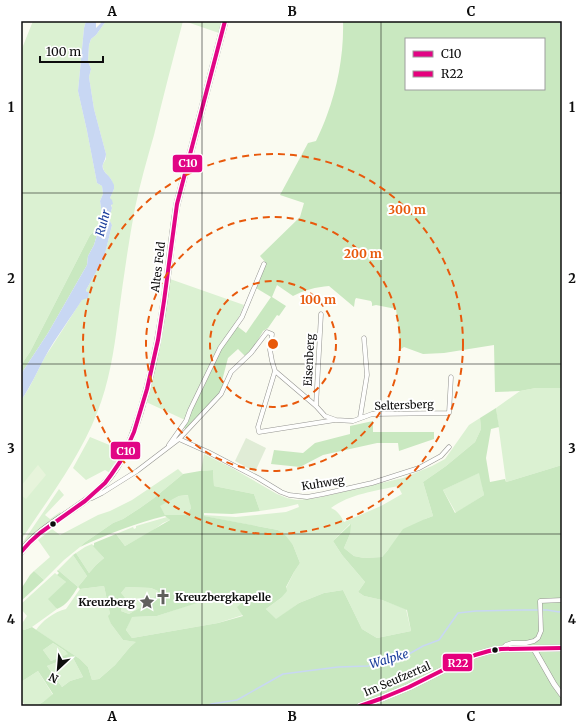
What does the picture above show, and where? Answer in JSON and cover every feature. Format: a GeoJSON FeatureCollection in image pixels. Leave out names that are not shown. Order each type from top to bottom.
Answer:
{"type":"FeatureCollection","features":[{"type":"Feature","properties":{"kind":"main road","name":"Altes Feld"},"geometry":{"type":"LineString","coordinates":[[21,552],[29,542],[42,531],[107,486],[132,439],[152,369],[162,315],[177,204],[225,21]]}},
{"type":"Feature","properties":{"kind":"main road","name":"Im Seufzertal"},"geometry":{"type":"LineString","coordinates":[[360,706],[380,700],[461,660],[475,655],[501,649],[562,648]]}},
{"type":"Feature","properties":{"kind":"street"},"geometry":{"type":"LineString","coordinates":[[164,451],[186,421],[220,348],[242,317],[264,264]]}},
{"type":"Feature","properties":{"kind":"street","name":"Eisenberg"},"geometry":{"type":"LineString","coordinates":[[316,406],[321,314]]}},
{"type":"Feature","properties":{"kind":"street"},"geometry":{"type":"LineString","coordinates":[[107,486],[137,471],[179,439],[221,394],[231,372],[251,353],[267,332],[272,334],[270,350],[275,371],[316,406],[325,416],[336,420]]}},
{"type":"Feature","properties":{"kind":"street"},"geometry":{"type":"LineString","coordinates":[[360,418],[367,375],[364,338]]}},
{"type":"Feature","properties":{"kind":"street","name":"Seltersberg"},"geometry":{"type":"LineString","coordinates":[[275,371],[258,427],[259,432],[336,420],[353,421],[372,414],[449,412],[451,377]]}},
{"type":"Feature","properties":{"kind":"street","name":"Kuhweg"},"geometry":{"type":"LineString","coordinates":[[179,439],[258,478],[281,492],[289,495],[307,496],[372,483],[419,468],[441,456],[449,447]]}},
{"type":"Feature","properties":{"kind":"street"},"geometry":{"type":"LineString","coordinates":[[501,649],[512,643],[526,643],[534,641],[538,638],[541,631],[540,601],[562,600]]}},
{"type":"Feature","properties":{"kind":"street"},"geometry":{"type":"LineString","coordinates":[[534,649],[562,696]]}},
{"type":"Feature","properties":{"kind":"green space"},"geometry":{"type":"Polygon","coordinates":[[[33,21],[86,21],[78,91],[97,183],[102,186],[103,194],[100,201],[103,221],[99,228],[90,235],[30,352],[21,365],[21,51],[33,21]]]}},
{"type":"Feature","properties":{"kind":"green space"},"geometry":{"type":"Polygon","coordinates":[[[106,21],[183,21],[135,208],[113,355],[105,390],[90,430],[72,463],[21,540],[21,401],[45,357],[87,292],[86,290],[104,258],[112,225],[109,219],[112,208],[110,198],[114,189],[111,179],[103,168],[106,154],[94,109],[89,77],[91,69],[88,61],[91,39],[96,35],[106,21]]]}},
{"type":"Feature","properties":{"kind":"green space"},"geometry":{"type":"Polygon","coordinates":[[[222,21],[219,33],[187,22],[222,21]]]}},
{"type":"Feature","properties":{"kind":"green space"},"geometry":{"type":"Polygon","coordinates":[[[343,21],[562,21],[562,388],[536,388],[520,391],[495,392],[494,345],[444,353],[423,354],[404,347],[401,349],[396,309],[376,305],[372,306],[371,301],[356,298],[354,307],[329,286],[310,289],[293,296],[277,285],[272,297],[286,306],[279,316],[277,315],[268,328],[263,331],[254,347],[245,356],[238,349],[228,358],[222,381],[224,383],[220,392],[186,429],[184,428],[192,409],[219,353],[237,326],[246,333],[271,297],[256,288],[266,263],[260,256],[300,217],[304,203],[280,195],[308,143],[316,141],[325,122],[337,81],[342,45],[343,21]]]}},
{"type":"Feature","properties":{"kind":"green space"},"geometry":{"type":"Polygon","coordinates":[[[99,228],[94,245],[88,256],[87,265],[48,333],[21,374],[21,365],[30,352],[90,235],[99,228]]]}},
{"type":"Feature","properties":{"kind":"green space"},"geometry":{"type":"Polygon","coordinates":[[[170,279],[244,305],[239,317],[214,355],[203,382],[191,403],[185,420],[144,401],[163,328],[170,279]]]}},
{"type":"Feature","properties":{"kind":"green space"},"geometry":{"type":"Polygon","coordinates":[[[536,388],[562,388],[562,465],[506,482],[496,408],[520,391],[536,388]]]}},
{"type":"Feature","properties":{"kind":"green space"},"geometry":{"type":"Polygon","coordinates":[[[496,408],[499,427],[491,429],[486,458],[490,482],[505,479],[506,482],[562,465],[562,706],[36,706],[53,694],[38,671],[21,682],[21,628],[24,630],[32,627],[80,659],[88,667],[92,680],[99,679],[115,665],[136,642],[123,640],[111,624],[108,616],[110,614],[104,586],[80,589],[78,587],[87,576],[73,555],[76,553],[89,573],[104,558],[93,546],[94,543],[116,534],[125,546],[170,520],[165,516],[143,522],[112,533],[80,547],[84,543],[113,523],[123,519],[140,508],[183,474],[213,470],[214,486],[254,494],[260,511],[232,514],[204,513],[204,516],[278,530],[286,536],[293,545],[300,563],[286,587],[287,591],[281,598],[266,609],[276,619],[299,603],[324,593],[343,590],[362,629],[377,638],[411,631],[407,610],[382,600],[364,596],[358,592],[365,582],[342,555],[333,541],[351,524],[350,534],[344,548],[354,556],[364,558],[382,557],[403,529],[433,516],[423,482],[446,466],[475,442],[481,429],[480,418],[496,408]],[[479,473],[443,490],[455,513],[484,495],[479,473]],[[188,495],[179,496],[160,506],[165,515],[187,515],[191,508],[188,495]],[[126,587],[121,593],[125,598],[126,604],[122,607],[121,611],[129,614],[149,603],[158,591],[151,588],[126,587]],[[231,592],[157,616],[132,617],[126,630],[132,638],[218,623],[243,616],[237,607],[243,602],[231,592]],[[53,643],[43,650],[51,661],[68,654],[53,643]],[[72,656],[47,666],[62,687],[70,681],[83,677],[72,656]]]}},
{"type":"Feature","properties":{"kind":"green space"},"geometry":{"type":"Polygon","coordinates":[[[480,418],[481,429],[475,442],[446,466],[423,482],[433,516],[425,519],[388,550],[382,557],[364,558],[354,556],[344,548],[350,534],[350,524],[333,541],[342,555],[365,582],[358,592],[364,596],[382,600],[406,609],[411,631],[377,638],[362,629],[343,590],[324,593],[299,603],[276,620],[266,609],[281,598],[300,563],[293,545],[278,530],[203,516],[236,517],[286,512],[299,507],[298,504],[260,511],[254,494],[214,486],[213,470],[201,471],[204,454],[287,498],[297,500],[317,498],[403,478],[432,466],[445,459],[469,425],[480,418]],[[398,486],[372,491],[346,499],[331,508],[339,514],[344,522],[381,506],[402,494],[398,486]]]}},
{"type":"Feature","properties":{"kind":"green space"},"geometry":{"type":"Polygon","coordinates":[[[373,421],[373,432],[434,432],[434,439],[399,451],[398,443],[377,443],[323,455],[300,467],[271,464],[274,450],[303,453],[315,443],[350,434],[350,426],[373,421]]]}},
{"type":"Feature","properties":{"kind":"green space"},"geometry":{"type":"Polygon","coordinates":[[[90,437],[124,451],[110,473],[105,470],[86,480],[73,468],[90,437]]]}},
{"type":"Feature","properties":{"kind":"green space"},"geometry":{"type":"Polygon","coordinates":[[[246,438],[266,448],[255,472],[235,461],[246,438]]]}},
{"type":"Feature","properties":{"kind":"green space"},"geometry":{"type":"Polygon","coordinates":[[[38,465],[46,475],[26,499],[21,495],[21,486],[38,465]]]}},
{"type":"Feature","properties":{"kind":"green space"},"geometry":{"type":"Polygon","coordinates":[[[178,469],[183,474],[140,508],[123,519],[113,523],[84,543],[44,580],[34,571],[50,557],[38,540],[52,529],[60,535],[98,515],[132,500],[178,469]]]}},
{"type":"Feature","properties":{"kind":"green space"},"geometry":{"type":"Polygon","coordinates":[[[480,472],[484,495],[456,513],[443,490],[480,472]]]}},
{"type":"Feature","properties":{"kind":"green space"},"geometry":{"type":"Polygon","coordinates":[[[59,489],[64,495],[45,515],[50,519],[60,512],[61,514],[24,543],[23,542],[59,489]]]}},
{"type":"Feature","properties":{"kind":"green space"},"geometry":{"type":"Polygon","coordinates":[[[189,495],[191,508],[187,515],[165,515],[159,506],[179,496],[189,495]]]}},
{"type":"Feature","properties":{"kind":"green space"},"geometry":{"type":"Polygon","coordinates":[[[167,517],[170,520],[125,546],[116,534],[133,527],[134,529],[136,526],[167,517]]]}},
{"type":"Feature","properties":{"kind":"green space"},"geometry":{"type":"Polygon","coordinates":[[[92,544],[104,558],[89,573],[76,553],[92,544]]]}},
{"type":"Feature","properties":{"kind":"green space"},"geometry":{"type":"Polygon","coordinates":[[[73,555],[87,576],[78,587],[58,570],[73,555]]]}},
{"type":"Feature","properties":{"kind":"green space"},"geometry":{"type":"Polygon","coordinates":[[[58,570],[78,587],[66,603],[57,609],[48,599],[66,582],[57,575],[59,573],[57,571],[58,570]]]}},
{"type":"Feature","properties":{"kind":"green space"},"geometry":{"type":"Polygon","coordinates":[[[34,571],[44,580],[21,601],[21,589],[34,571]]]}},
{"type":"Feature","properties":{"kind":"green space"},"geometry":{"type":"Polygon","coordinates":[[[55,573],[66,582],[56,608],[57,609],[32,627],[24,630],[21,628],[21,625],[27,616],[21,609],[21,604],[55,573]]]}},
{"type":"Feature","properties":{"kind":"green space"},"geometry":{"type":"Polygon","coordinates":[[[104,586],[111,624],[123,640],[137,642],[130,647],[115,665],[99,679],[92,680],[88,667],[80,659],[36,630],[49,617],[66,609],[80,589],[104,586]]]}},
{"type":"Feature","properties":{"kind":"green space"},"geometry":{"type":"Polygon","coordinates":[[[126,587],[151,588],[158,591],[146,606],[129,614],[121,611],[121,593],[126,587]]]}},
{"type":"Feature","properties":{"kind":"green space"},"geometry":{"type":"Polygon","coordinates":[[[231,591],[243,602],[243,615],[218,623],[132,638],[126,630],[131,617],[157,616],[231,591]]]}},
{"type":"Feature","properties":{"kind":"green space"},"geometry":{"type":"Polygon","coordinates":[[[53,643],[69,654],[51,661],[43,650],[53,643]]]}},
{"type":"Feature","properties":{"kind":"green space"},"geometry":{"type":"Polygon","coordinates":[[[72,656],[83,677],[70,681],[62,687],[47,666],[72,656]]]}},
{"type":"Feature","properties":{"kind":"green space"},"geometry":{"type":"Polygon","coordinates":[[[38,671],[53,695],[36,706],[26,706],[21,700],[21,682],[38,671]]]}},
{"type":"Feature","properties":{"kind":"water","name":"Ruhr"},"geometry":{"type":"Polygon","coordinates":[[[86,21],[95,21],[96,28],[101,21],[106,21],[96,35],[91,39],[88,61],[91,69],[89,77],[94,109],[106,154],[103,169],[114,185],[110,198],[113,204],[111,205],[112,208],[109,219],[112,225],[104,258],[86,290],[89,292],[88,298],[82,300],[58,335],[21,401],[21,374],[48,333],[87,265],[88,256],[103,221],[100,201],[103,194],[102,186],[97,183],[78,91],[86,21]]]}},
{"type":"Feature","properties":{"kind":"waterway"},"geometry":{"type":"LineString","coordinates":[[560,21],[562,31]]}},
{"type":"Feature","properties":{"kind":"waterway","name":"Walpke"},"geometry":{"type":"LineString","coordinates":[[208,706],[211,704],[237,700],[283,674],[338,667],[368,666],[409,654],[423,646],[439,640],[458,613],[523,610],[562,611]]}},
{"type":"Feature","properties":{"kind":"transit line","name":"C10"},"geometry":{"type":"LineString","coordinates":[[21,552],[40,533],[85,501],[105,483],[122,459],[134,432],[147,389],[158,340],[177,204],[225,21]]}},
{"type":"Feature","properties":{"kind":"transit line","name":"R22"},"geometry":{"type":"LineString","coordinates":[[360,706],[409,687],[475,655],[501,649],[562,648]]}},
{"type":"Feature","properties":{"kind":"place","name":"Kreuzbergkapelle"},"geometry":{"type":"Point","coordinates":[163,597]}},
{"type":"Feature","properties":{"kind":"place","name":"Kreuzberg"},"geometry":{"type":"Point","coordinates":[147,602]}}]}
